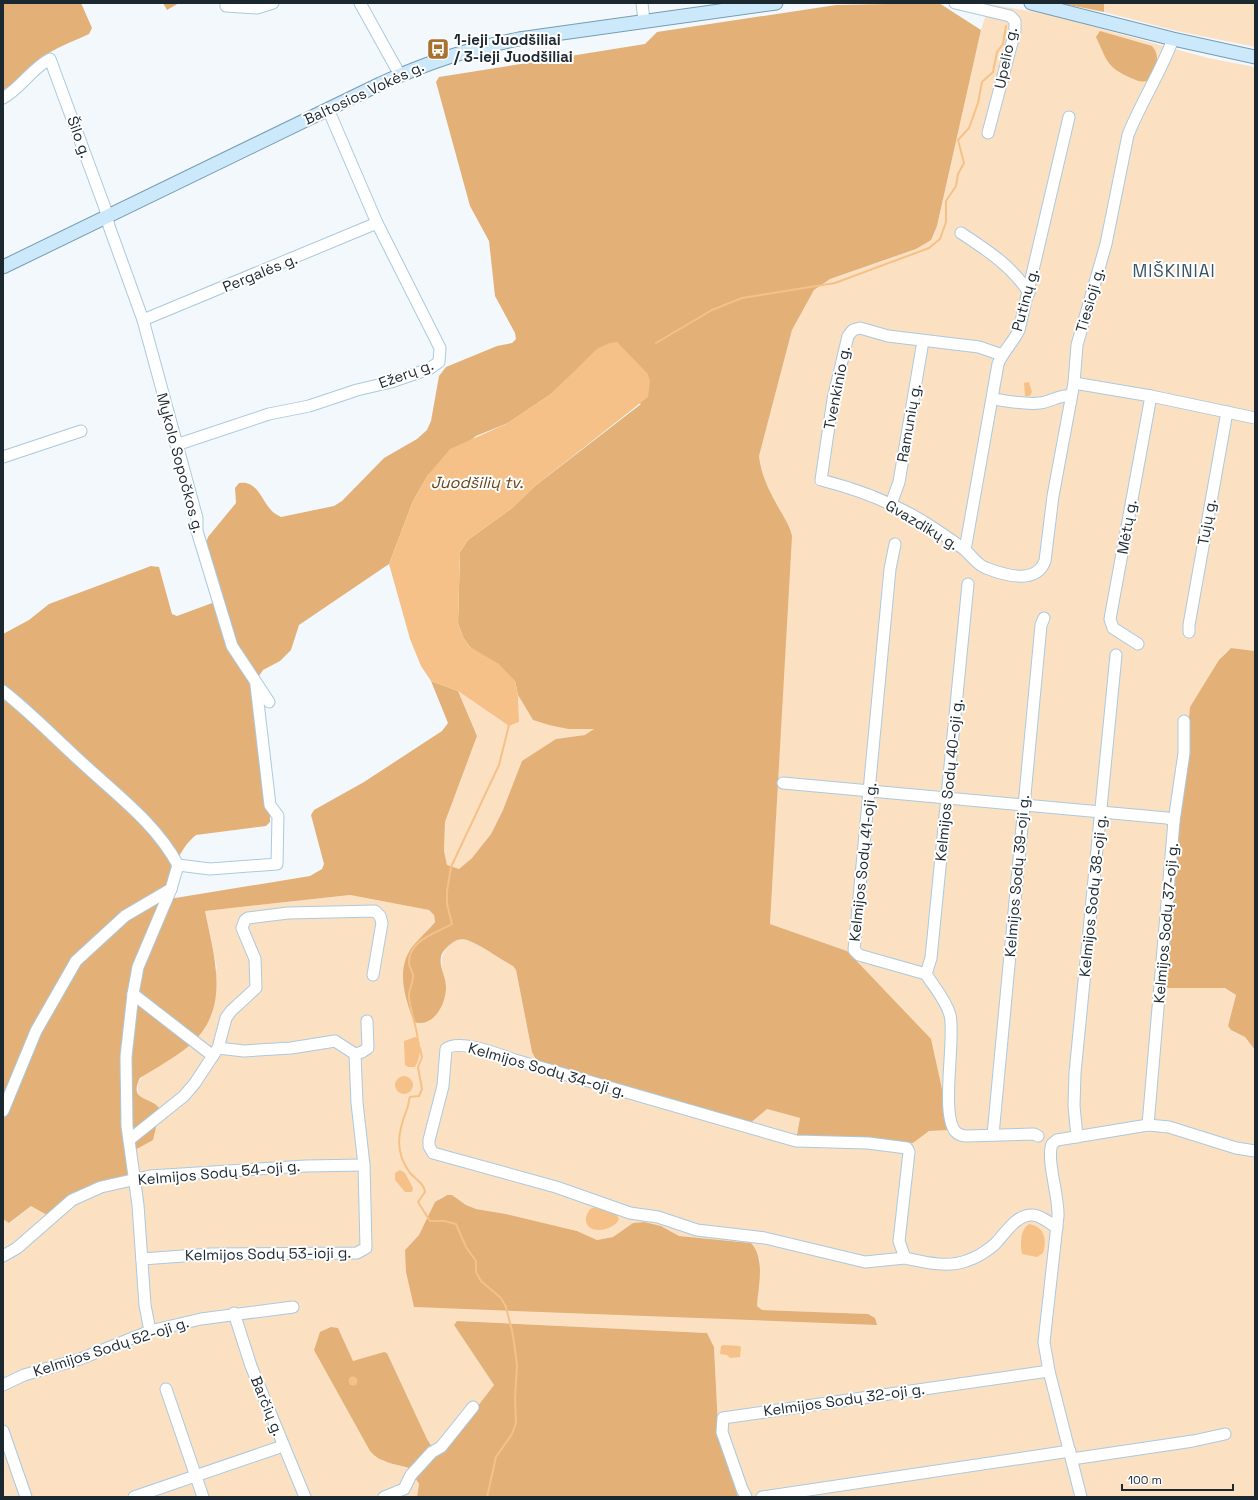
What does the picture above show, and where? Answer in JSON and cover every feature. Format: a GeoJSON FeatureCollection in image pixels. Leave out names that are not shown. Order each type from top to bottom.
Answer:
{"type":"FeatureCollection","features":[{"type":"Feature","properties":{"kind":"main road","name":"Baltosios Vokės g."},"geometry":{"type":"LineString","coordinates":[[3,267],[328,109],[400,75],[444,57],[478,47],[519,39],[776,3]]}},
{"type":"Feature","properties":{"kind":"main road"},"geometry":{"type":"LineString","coordinates":[[1031,3],[1255,58]]}},
{"type":"Feature","properties":{"kind":"street"},"geometry":{"type":"LineString","coordinates":[[226,3],[226,6],[257,8],[273,3]]}},
{"type":"Feature","properties":{"kind":"street"},"geometry":{"type":"LineString","coordinates":[[360,3],[400,75]]}},
{"type":"Feature","properties":{"kind":"street"},"geometry":{"type":"LineString","coordinates":[[642,3],[644,21]]}},
{"type":"Feature","properties":{"kind":"street","name":"Upelio g."},"geometry":{"type":"LineString","coordinates":[[955,3],[1010,16],[1015,22],[1015,32],[988,133]]}},
{"type":"Feature","properties":{"kind":"street","name":"Tiesioji g."},"geometry":{"type":"LineString","coordinates":[[1041,569],[1045,561],[1053,496],[1070,396],[1074,383],[1077,345],[1106,244],[1128,135],[1135,118],[1161,69],[1173,39]]}},
{"type":"Feature","properties":{"kind":"street","name":"Šilo g."},"geometry":{"type":"LineString","coordinates":[[3,98],[16,90],[33,70],[50,59],[107,216]]}},
{"type":"Feature","properties":{"kind":"street","name":"Ežerų g."},"geometry":{"type":"LineString","coordinates":[[176,445],[269,414],[310,406],[357,390],[391,382],[436,365],[441,358],[440,348],[377,223],[328,109]]}},
{"type":"Feature","properties":{"kind":"street","name":"Putinų g."},"geometry":{"type":"LineString","coordinates":[[965,550],[998,364],[1002,355],[1013,342],[1019,330],[1029,293],[1055,169],[1069,117]]}},
{"type":"Feature","properties":{"kind":"street","name":"Mykolo Sopočkos g."},"geometry":{"type":"LineString","coordinates":[[107,216],[143,320],[197,518],[198,531],[225,626],[232,646],[268,702]]}},
{"type":"Feature","properties":{"kind":"street","name":"Pergalės g."},"geometry":{"type":"LineString","coordinates":[[143,320],[377,223]]}},
{"type":"Feature","properties":{"kind":"street"},"geometry":{"type":"LineString","coordinates":[[961,233],[986,249],[1011,270],[1029,293]]}},
{"type":"Feature","properties":{"kind":"street","name":"Tvenkinio g."},"geometry":{"type":"LineString","coordinates":[[821,480],[833,399],[850,333],[860,328],[888,336],[979,347],[1002,355]]}},
{"type":"Feature","properties":{"kind":"street","name":"Ramunių g."},"geometry":{"type":"LineString","coordinates":[[891,504],[899,482],[923,341]]}},
{"type":"Feature","properties":{"kind":"street"},"geometry":{"type":"LineString","coordinates":[[1074,383],[1151,396],[1255,418]]}},
{"type":"Feature","properties":{"kind":"street"},"geometry":{"type":"LineString","coordinates":[[993,399],[1032,404],[1042,403],[1066,395],[1070,396]]}},
{"type":"Feature","properties":{"kind":"street","name":"Mėtų g."},"geometry":{"type":"LineString","coordinates":[[1138,644],[1113,628],[1110,619],[1151,396]]}},
{"type":"Feature","properties":{"kind":"street","name":"Tujų g."},"geometry":{"type":"LineString","coordinates":[[1189,632],[1227,412]]}},
{"type":"Feature","properties":{"kind":"street"},"geometry":{"type":"LineString","coordinates":[[3,457],[81,431]]}},
{"type":"Feature","properties":{"kind":"street","name":"Gvazdikų g."},"geometry":{"type":"LineString","coordinates":[[821,480],[849,487],[891,504],[933,528],[965,550],[984,568],[1027,577],[1041,569]]}},
{"type":"Feature","properties":{"kind":"street","name":"Kelmijos Sodų 41-oji g."},"geometry":{"type":"LineString","coordinates":[[895,544],[890,569],[854,950],[859,955],[926,974]]}},
{"type":"Feature","properties":{"kind":"street","name":"Kelmijos Sodų 40-oji g."},"geometry":{"type":"LineString","coordinates":[[926,974],[931,958],[968,584]]}},
{"type":"Feature","properties":{"kind":"street","name":"Kelmijos Sodų 39-oji g."},"geometry":{"type":"LineString","coordinates":[[993,1135],[1041,625],[1044,618]]}},
{"type":"Feature","properties":{"kind":"street","name":"Kelmijos Sodų 38-oji g."},"geometry":{"type":"LineString","coordinates":[[1077,1137],[1074,1106],[1075,1073],[1102,813],[1116,655]]}},
{"type":"Feature","properties":{"kind":"street"},"geometry":{"type":"LineString","coordinates":[[178,866],[210,869],[277,864],[278,816],[270,805],[255,682]]}},
{"type":"Feature","properties":{"kind":"street"},"geometry":{"type":"LineString","coordinates":[[3,691],[28,710],[77,759],[128,804],[168,846],[178,866],[170,890],[138,967],[133,994],[126,1058],[127,1126],[150,1331]]}},
{"type":"Feature","properties":{"kind":"street","name":"Kelmijos Sodų 37-oji g."},"geometry":{"type":"LineString","coordinates":[[1148,1125],[1174,821],[1184,753],[1184,721]]}},
{"type":"Feature","properties":{"kind":"street"},"geometry":{"type":"LineString","coordinates":[[783,783],[1166,818],[1174,821]]}},
{"type":"Feature","properties":{"kind":"street"},"geometry":{"type":"LineString","coordinates":[[3,1111],[36,1031],[76,961],[125,916],[170,890]]}},
{"type":"Feature","properties":{"kind":"street"},"geometry":{"type":"LineString","coordinates":[[129,1140],[184,1096],[195,1083],[215,1052],[226,1018],[231,1011],[256,988],[255,959],[242,928],[245,920],[248,918],[288,913],[375,911],[380,916],[382,922],[373,975]]}},
{"type":"Feature","properties":{"kind":"street"},"geometry":{"type":"LineString","coordinates":[[926,974],[947,1008],[951,1021],[949,1107],[952,1125],[957,1133],[962,1136],[1034,1134],[1038,1136]]}},
{"type":"Feature","properties":{"kind":"street"},"geometry":{"type":"LineString","coordinates":[[133,994],[215,1052],[291,1048],[336,1041],[355,1054],[368,1048],[367,1021]]}},
{"type":"Feature","properties":{"kind":"street","name":"Kelmijos Sodų 34-oji g."},"geometry":{"type":"LineString","coordinates":[[905,1258],[898,1242],[909,1152],[906,1148],[868,1143],[796,1141],[480,1049],[455,1045],[446,1049],[442,1086],[429,1140],[429,1146],[433,1153],[556,1187],[630,1213],[658,1217],[697,1230],[765,1238],[865,1262],[905,1258],[954,1264],[965,1262],[994,1245],[1012,1225],[1029,1216],[1039,1217],[1057,1228]]}},
{"type":"Feature","properties":{"kind":"street","name":"Kelmijos Sodų 53-ioji g."},"geometry":{"type":"LineString","coordinates":[[142,1259],[211,1254],[362,1251],[367,1245],[364,1165],[357,1102],[355,1054]]}},
{"type":"Feature","properties":{"kind":"street"},"geometry":{"type":"LineString","coordinates":[[1081,1497],[1049,1371],[1044,1342],[1059,1205],[1051,1157],[1052,1144],[1057,1140],[1148,1125],[1168,1127],[1236,1148],[1255,1151]]}},
{"type":"Feature","properties":{"kind":"street","name":"Kelmijos Sodų 54-oji g."},"geometry":{"type":"LineString","coordinates":[[3,1256],[17,1248],[72,1200],[101,1187],[150,1176],[306,1166],[364,1165]]}},
{"type":"Feature","properties":{"kind":"street","name":"Kelmijos Sodų 52-oji g."},"geometry":{"type":"LineString","coordinates":[[3,1385],[24,1375],[80,1359],[150,1331],[234,1313],[293,1307]]}},
{"type":"Feature","properties":{"kind":"street","name":"Barčių g."},"geometry":{"type":"LineString","coordinates":[[234,1313],[251,1366],[305,1497]]}},
{"type":"Feature","properties":{"kind":"street","name":"Kelmijos Sodų 32-oji g."},"geometry":{"type":"LineString","coordinates":[[746,1497],[722,1432],[723,1418],[1049,1371]]}},
{"type":"Feature","properties":{"kind":"street"},"geometry":{"type":"LineString","coordinates":[[166,1390],[202,1497]]}},
{"type":"Feature","properties":{"kind":"street"},"geometry":{"type":"LineString","coordinates":[[384,1497],[404,1489],[411,1475],[432,1452],[440,1447],[473,1407]]}},
{"type":"Feature","properties":{"kind":"street"},"geometry":{"type":"LineString","coordinates":[[3,1431],[26,1497]]}},
{"type":"Feature","properties":{"kind":"street"},"geometry":{"type":"LineString","coordinates":[[762,1497],[1193,1440],[1225,1434]]}},
{"type":"Feature","properties":{"kind":"street"},"geometry":{"type":"LineString","coordinates":[[134,1497],[283,1446]]}},
{"type":"Feature","properties":{"kind":"shaded area"},"geometry":{"type":"Polygon","coordinates":[[[3,3],[81,3],[92,28],[89,34],[45,56],[34,64],[13,84],[3,90],[3,3]]]}},
{"type":"Feature","properties":{"kind":"shaded area"},"geometry":{"type":"Polygon","coordinates":[[[163,3],[179,3],[167,10],[163,3]]]}},
{"type":"Feature","properties":{"kind":"shaded area"},"geometry":{"type":"Polygon","coordinates":[[[939,3],[981,30],[937,226],[931,240],[916,249],[830,279],[814,290],[792,330],[759,456],[765,481],[788,524],[792,536],[770,924],[847,951],[931,1039],[951,1130],[929,1131],[913,1143],[796,1140],[800,1118],[767,1109],[748,1125],[541,1063],[535,1058],[532,1052],[516,970],[513,966],[465,939],[454,942],[445,949],[442,955],[441,965],[446,987],[444,1001],[441,1008],[437,1014],[427,1022],[414,1022],[408,1005],[404,986],[404,968],[410,950],[435,922],[434,915],[429,910],[350,895],[205,911],[215,964],[215,999],[211,1016],[202,1031],[189,1046],[140,1078],[137,1086],[137,1092],[143,1098],[157,1106],[160,1110],[153,1140],[135,1150],[137,1172],[49,1216],[31,1206],[9,1223],[3,1219],[3,634],[29,620],[49,604],[151,566],[159,567],[172,614],[177,616],[223,599],[206,543],[208,537],[236,503],[235,488],[239,483],[250,484],[254,487],[267,506],[281,517],[334,506],[342,501],[384,458],[417,439],[427,430],[431,421],[439,376],[446,367],[497,346],[512,343],[516,339],[515,333],[495,296],[489,241],[470,206],[436,82],[439,77],[645,44],[657,32],[836,5],[939,3]],[[574,372],[551,394],[508,423],[476,436],[428,475],[413,501],[389,564],[299,625],[291,650],[280,661],[263,670],[255,682],[254,689],[270,822],[266,826],[196,835],[189,841],[179,856],[163,900],[310,876],[322,869],[324,864],[311,815],[314,810],[364,782],[442,731],[448,723],[431,681],[458,691],[477,736],[445,822],[444,851],[447,865],[459,869],[472,858],[491,834],[503,810],[522,761],[556,739],[585,735],[594,729],[568,729],[533,720],[518,695],[515,681],[470,647],[463,637],[458,623],[460,552],[468,540],[512,508],[535,486],[641,404],[574,372]]]}},
{"type":"Feature","properties":{"kind":"shaded area"},"geometry":{"type":"Polygon","coordinates":[[[1059,3],[1104,3],[1104,12],[1059,3]]]}},
{"type":"Feature","properties":{"kind":"shaded area"},"geometry":{"type":"Polygon","coordinates":[[[1104,3],[1255,3],[1255,47],[1177,31],[1104,12],[1104,3]]]}},
{"type":"Feature","properties":{"kind":"shaded area"},"geometry":{"type":"Polygon","coordinates":[[[989,4],[1050,15],[1208,58],[1255,67],[1255,651],[1231,648],[1225,653],[1190,707],[1168,988],[1225,988],[1236,995],[1228,1026],[1231,1030],[1245,1037],[1255,1050],[1255,1497],[738,1497],[718,1426],[714,1347],[707,1333],[458,1321],[454,1325],[494,1385],[443,1451],[432,1447],[427,1439],[387,1353],[384,1352],[353,1362],[338,1328],[382,1461],[409,1468],[419,1484],[417,1497],[3,1497],[3,1219],[10,1223],[31,1206],[133,1151],[154,1102],[140,1097],[138,1092],[138,1083],[217,969],[205,911],[350,895],[429,910],[434,915],[435,922],[424,935],[446,986],[442,968],[442,957],[444,952],[453,942],[460,940],[465,939],[479,945],[513,966],[516,970],[532,1052],[535,1058],[541,1063],[767,1109],[800,1118],[796,1139],[913,1143],[929,1131],[951,1130],[847,951],[770,924],[791,536],[767,487],[759,455],[792,330],[814,290],[830,279],[916,249],[937,226],[981,30],[989,4]],[[447,1195],[440,1198],[419,1235],[405,1250],[414,1307],[868,1314],[762,1310],[757,1306],[760,1260],[751,1243],[679,1236],[661,1226],[633,1223],[613,1237],[597,1240],[577,1231],[506,1214],[476,1209],[466,1205],[452,1195],[447,1195]]]}},
{"type":"Feature","properties":{"kind":"shaded area"},"geometry":{"type":"Polygon","coordinates":[[[1100,31],[1152,46],[1157,55],[1157,59],[1149,80],[1136,80],[1123,74],[1108,62],[1096,37],[1100,31]]]}},
{"type":"Feature","properties":{"kind":"shaded area"},"geometry":{"type":"Polygon","coordinates":[[[1231,648],[1255,651],[1255,1050],[1245,1037],[1231,1030],[1228,1026],[1236,995],[1225,988],[1168,988],[1164,984],[1190,707],[1219,660],[1231,648]]]}},
{"type":"Feature","properties":{"kind":"shaded area"},"geometry":{"type":"Polygon","coordinates":[[[458,691],[509,726],[519,722],[518,695],[533,720],[568,729],[595,729],[586,735],[556,739],[503,810],[491,834],[472,858],[459,869],[447,866],[444,851],[445,822],[477,736],[458,691]]]}},
{"type":"Feature","properties":{"kind":"shaded area"},"geometry":{"type":"Polygon","coordinates":[[[447,1195],[452,1195],[466,1205],[476,1209],[506,1214],[577,1231],[597,1240],[613,1237],[633,1223],[644,1222],[661,1226],[679,1236],[751,1243],[756,1250],[760,1265],[757,1306],[762,1310],[868,1314],[875,1318],[877,1325],[414,1307],[406,1272],[405,1250],[419,1235],[435,1202],[447,1195]]]}},
{"type":"Feature","properties":{"kind":"shaded area"},"geometry":{"type":"Polygon","coordinates":[[[457,1321],[707,1333],[714,1347],[718,1426],[738,1497],[417,1497],[419,1484],[409,1468],[383,1461],[370,1451],[314,1350],[320,1332],[331,1327],[338,1328],[353,1361],[384,1352],[387,1353],[427,1439],[432,1447],[443,1451],[494,1385],[454,1325],[457,1321]]]}},
{"type":"Feature","properties":{"kind":"water","name":"Juodšilių tv."},"geometry":{"type":"Polygon","coordinates":[[[617,342],[648,374],[650,381],[648,397],[535,486],[512,508],[468,540],[460,552],[458,623],[463,637],[470,647],[499,664],[515,681],[518,695],[519,722],[509,726],[458,691],[431,681],[421,666],[410,639],[389,564],[413,501],[428,475],[450,449],[508,423],[551,394],[598,348],[617,342]]]}},
{"type":"Feature","properties":{"kind":"water"},"geometry":{"type":"Polygon","coordinates":[[[1029,382],[1032,392],[1030,396],[1025,396],[1024,383],[1029,382]]]}},
{"type":"Feature","properties":{"kind":"water"},"geometry":{"type":"Polygon","coordinates":[[[415,1037],[418,1038],[419,1041],[419,1056],[415,1067],[408,1067],[405,1065],[404,1041],[415,1037]]]}},
{"type":"Feature","properties":{"kind":"water"},"geometry":{"type":"Polygon","coordinates":[[[400,1076],[408,1076],[413,1081],[411,1092],[408,1094],[400,1094],[395,1089],[395,1081],[400,1076]]]}},
{"type":"Feature","properties":{"kind":"water"},"geometry":{"type":"Polygon","coordinates":[[[400,1170],[405,1173],[413,1188],[412,1192],[405,1192],[395,1180],[395,1173],[400,1170]]]}},
{"type":"Feature","properties":{"kind":"water"},"geometry":{"type":"Polygon","coordinates":[[[595,1207],[615,1213],[619,1219],[617,1223],[602,1230],[591,1229],[588,1226],[586,1218],[590,1209],[595,1207]]]}},
{"type":"Feature","properties":{"kind":"water"},"geometry":{"type":"Polygon","coordinates":[[[1029,1224],[1042,1231],[1045,1239],[1043,1253],[1037,1257],[1022,1254],[1022,1233],[1029,1224]]]}},
{"type":"Feature","properties":{"kind":"water"},"geometry":{"type":"Polygon","coordinates":[[[721,1346],[740,1346],[740,1357],[730,1358],[727,1355],[720,1354],[721,1346]]]}},
{"type":"Feature","properties":{"kind":"water"},"geometry":{"type":"Polygon","coordinates":[[[353,1376],[358,1381],[353,1386],[348,1381],[353,1376]]]}},
{"type":"Feature","properties":{"kind":"waterway"},"geometry":{"type":"LineString","coordinates":[[656,343],[712,310],[742,298],[835,283],[929,248],[940,239],[946,222],[946,201],[956,186],[958,174],[964,163],[958,140],[969,128],[978,103],[982,82],[993,72],[997,52],[1003,44],[1006,26]]}},
{"type":"Feature","properties":{"kind":"waterway"},"geometry":{"type":"LineString","coordinates":[[418,1040],[409,998],[413,975],[409,965],[410,955],[413,948],[424,938],[452,924],[447,904],[447,891],[451,867],[499,765],[509,725]]}},
{"type":"Feature","properties":{"kind":"waterway"},"geometry":{"type":"LineString","coordinates":[[420,1048],[422,1057],[418,1067],[422,1089],[419,1096],[409,1098],[408,1108],[401,1126],[399,1141],[402,1157],[410,1173],[424,1189],[425,1192],[418,1202],[430,1221],[444,1221],[456,1224],[466,1247],[476,1261],[476,1272],[481,1281],[501,1298],[506,1307],[513,1335],[517,1365],[515,1398],[516,1423],[512,1434],[496,1457],[487,1497]]}},
{"type":"Feature","properties":{"kind":"place","name":"1-ieji Juodšiliai / 3-ieji Juodšiliai"},"geometry":{"type":"Point","coordinates":[438,49]}},
{"type":"Feature","properties":{"kind":"district","name":"MIŠKINIAI"},"geometry":{"type":"Point","coordinates":[1174,271]}}]}
